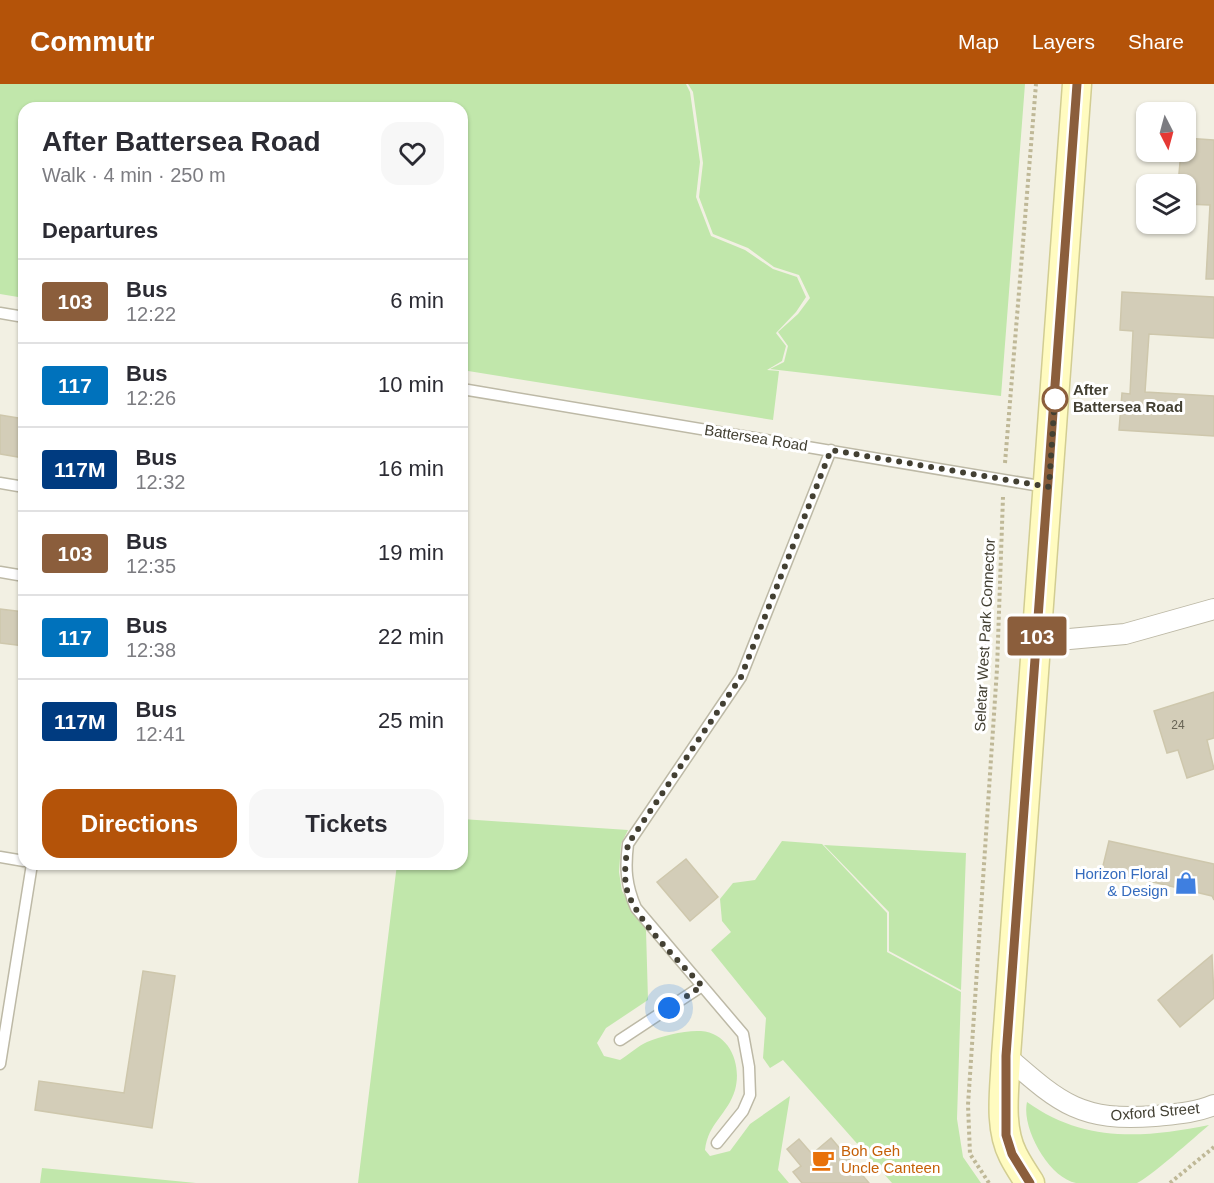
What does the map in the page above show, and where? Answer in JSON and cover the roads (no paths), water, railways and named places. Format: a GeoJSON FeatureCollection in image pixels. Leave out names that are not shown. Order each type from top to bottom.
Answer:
{"type":"FeatureCollection","features":[{"type":"Feature","properties":{"kind":"street"},"geometry":{"type":"LineString","coordinates":[[1030,1183],[1012,1154],[1006,1135],[1006,1056],[1077,84]]}},
{"type":"Feature","properties":{"kind":"street"},"geometry":{"type":"LineString","coordinates":[[1036,642],[1125,634],[1214,609]]}},
{"type":"Feature","properties":{"kind":"street","name":"Oxford Street"},"geometry":{"type":"LineString","coordinates":[[1006,1056],[1065,1104],[1100,1116],[1122,1118],[1191,1112],[1214,1105]]}},
{"type":"Feature","properties":{"kind":"lane"},"geometry":{"type":"LineString","coordinates":[[0,313],[18,316]]}},
{"type":"Feature","properties":{"kind":"lane","name":"Battersea Road"},"geometry":{"type":"LineString","coordinates":[[468,390],[1049,487]]}},
{"type":"Feature","properties":{"kind":"lane"},"geometry":{"type":"LineString","coordinates":[[717,1143],[743,1112],[750,1095],[749,1068],[743,1034],[636,908],[627,887],[625,863],[628,844],[741,677],[831,450]]}},
{"type":"Feature","properties":{"kind":"lane"},"geometry":{"type":"LineString","coordinates":[[0,483],[18,486]]}},
{"type":"Feature","properties":{"kind":"lane"},"geometry":{"type":"LineString","coordinates":[[0,572],[18,575]]}},
{"type":"Feature","properties":{"kind":"lane"},"geometry":{"type":"LineString","coordinates":[[0,857],[18,860]]}},
{"type":"Feature","properties":{"kind":"lane"},"geometry":{"type":"LineString","coordinates":[[0,1064],[31,870]]}},
{"type":"Feature","properties":{"kind":"lane"},"geometry":{"type":"LineString","coordinates":[[620,1040],[702,986]]}},
{"type":"Feature","properties":{"kind":"place","name":"After Battersea Road"},"geometry":{"type":"Point","coordinates":[1055,399]}},
{"type":"Feature","properties":{"kind":"place","name":"Horizon Floral & Design"},"geometry":{"type":"Point","coordinates":[1186,883]}},
{"type":"Feature","properties":{"kind":"place","name":"Boh Geh Uncle Canteen"},"geometry":{"type":"Point","coordinates":[823,1160]}}]}
